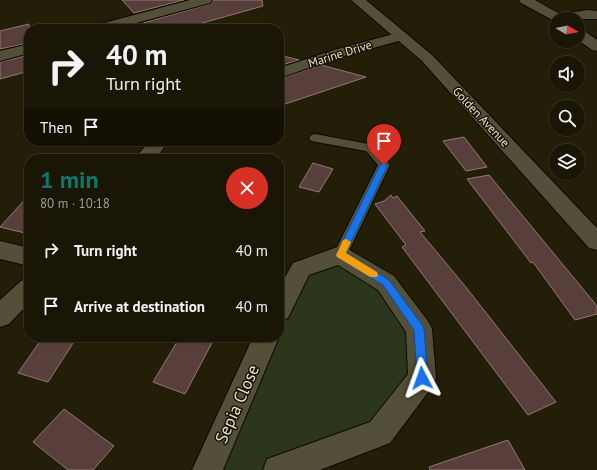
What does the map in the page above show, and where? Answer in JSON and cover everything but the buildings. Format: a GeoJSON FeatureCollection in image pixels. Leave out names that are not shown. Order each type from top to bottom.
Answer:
{"type":"FeatureCollection","features":[{"type":"Feature","properties":{"kind":"street"},"geometry":{"type":"LineString","coordinates":[[116,24],[205,0]]}},
{"type":"Feature","properties":{"kind":"street","name":"Golden Avenue"},"geometry":{"type":"LineString","coordinates":[[358,0],[427,58],[597,242]]}},
{"type":"Feature","properties":{"kind":"street"},"geometry":{"type":"LineString","coordinates":[[526,0],[549,13]]}},
{"type":"Feature","properties":{"kind":"street"},"geometry":{"type":"LineString","coordinates":[[585,15],[597,15]]}},
{"type":"Feature","properties":{"kind":"street","name":"Marine Drive"},"geometry":{"type":"LineString","coordinates":[[284,71],[339,53],[401,36]]}},
{"type":"Feature","properties":{"kind":"street"},"geometry":{"type":"LineString","coordinates":[[585,38],[597,47]]}},
{"type":"Feature","properties":{"kind":"street"},"geometry":{"type":"LineString","coordinates":[[0,56],[24,49]]}},
{"type":"Feature","properties":{"kind":"street"},"geometry":{"type":"LineString","coordinates":[[148,154],[156,146]]}},
{"type":"Feature","properties":{"kind":"street"},"geometry":{"type":"LineString","coordinates":[[0,250],[24,256]]}},
{"type":"Feature","properties":{"kind":"street"},"geometry":{"type":"LineString","coordinates":[[278,470],[380,433],[422,378],[419,329],[386,283],[340,255],[301,269],[284,301]]}},
{"type":"Feature","properties":{"kind":"street"},"geometry":{"type":"LineString","coordinates":[[0,316],[24,293]]}},
{"type":"Feature","properties":{"kind":"street","name":"Sepia Close"},"geometry":{"type":"LineString","coordinates":[[207,470],[264,342]]}},
{"type":"Feature","properties":{"kind":"lane"},"geometry":{"type":"LineString","coordinates":[[315,138],[370,148],[384,165],[340,255]]}},
{"type":"Feature","properties":{"kind":"green space"},"geometry":{"type":"Polygon","coordinates":[[[340,259],[382,284],[411,328],[413,375],[376,427],[261,470],[215,470],[277,342],[284,342],[284,321],[307,271],[340,259]]]}},
{"type":"Feature","properties":{"kind":"slow traffic"},"geometry":{"type":"LineString","coordinates":[[346,242],[340,255],[373,275]]}},
{"type":"Feature","properties":{"kind":"route"},"geometry":{"type":"LineString","coordinates":[[384,165],[340,255],[386,283],[419,329],[422,378]]}}]}
